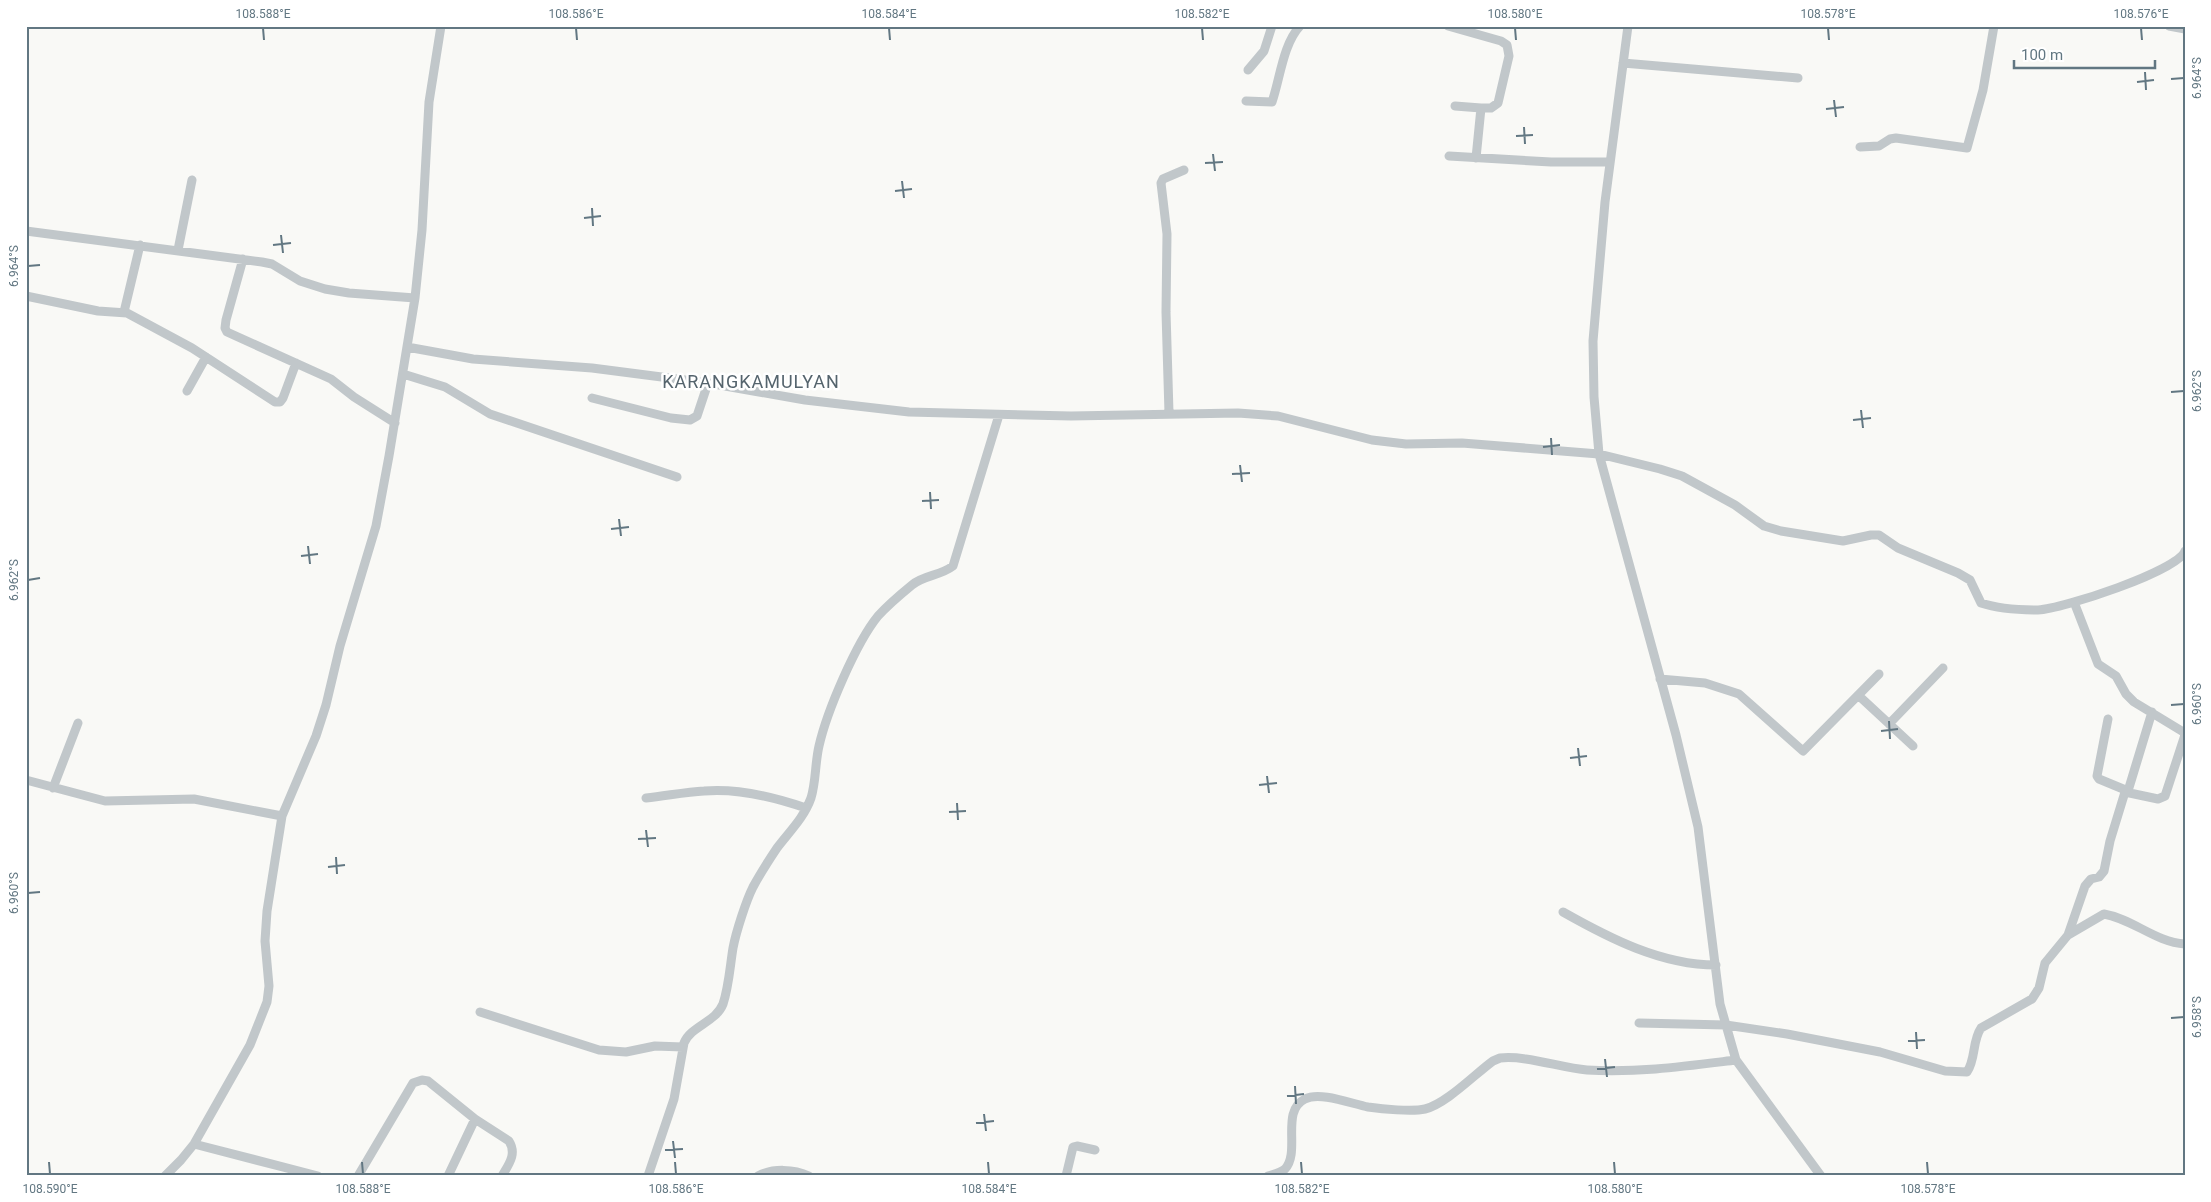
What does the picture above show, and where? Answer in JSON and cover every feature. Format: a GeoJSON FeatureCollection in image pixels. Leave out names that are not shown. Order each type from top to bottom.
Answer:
{"type":"FeatureCollection","features":[{"type":"Feature","properties":{"kind":"street"},"geometry":{"type":"LineString","coordinates":[[165,1176],[173,1170],[194,1144],[250,1044],[268,1002],[269,986],[265,941],[267,911],[282,816],[316,736],[326,706],[340,646],[376,526],[395,423],[415,298],[422,230],[429,102],[440,26]]}},
{"type":"Feature","properties":{"kind":"street"},"geometry":{"type":"LineString","coordinates":[[1248,70],[1264,51],[1272,26]]}},
{"type":"Feature","properties":{"kind":"street"},"geometry":{"type":"LineString","coordinates":[[1246,102],[1272,102],[1289,42],[1300,26]]}},
{"type":"Feature","properties":{"kind":"street"},"geometry":{"type":"LineString","coordinates":[[1448,26],[1501,41],[1507,45],[1509,56],[1498,103],[1492,108],[1455,106]]}},
{"type":"Feature","properties":{"kind":"street"},"geometry":{"type":"LineString","coordinates":[[1628,26],[1598,270],[1593,342],[1594,396],[1599,454],[1676,735],[1698,827],[1720,1004],[1736,1060],[1821,1176]]}},
{"type":"Feature","properties":{"kind":"street"},"geometry":{"type":"LineString","coordinates":[[1860,147],[1879,146],[1890,139],[1896,138],[1967,148],[1983,90],[1994,26]]}},
{"type":"Feature","properties":{"kind":"street"},"geometry":{"type":"LineString","coordinates":[[2169,26],[2185,30]]}},
{"type":"Feature","properties":{"kind":"street"},"geometry":{"type":"LineString","coordinates":[[1623,63],[1798,78]]}},
{"type":"Feature","properties":{"kind":"street"},"geometry":{"type":"LineString","coordinates":[[1476,158],[1481,108]]}},
{"type":"Feature","properties":{"kind":"street"},"geometry":{"type":"LineString","coordinates":[[1448,156],[1610,162]]}},
{"type":"Feature","properties":{"kind":"street"},"geometry":{"type":"LineString","coordinates":[[1169,413],[1166,312],[1167,234],[1161,183],[1163,179],[1184,170]]}},
{"type":"Feature","properties":{"kind":"street"},"geometry":{"type":"LineString","coordinates":[[178,250],[192,180]]}},
{"type":"Feature","properties":{"kind":"street"},"geometry":{"type":"LineString","coordinates":[[26,231],[244,259],[272,264],[300,281],[325,289],[349,294],[415,298]]}},
{"type":"Feature","properties":{"kind":"street"},"geometry":{"type":"LineString","coordinates":[[124,312],[140,245]]}},
{"type":"Feature","properties":{"kind":"street"},"geometry":{"type":"LineString","coordinates":[[244,259],[226,320],[226,331],[331,379],[354,397],[395,423]]}},
{"type":"Feature","properties":{"kind":"street"},"geometry":{"type":"LineString","coordinates":[[26,296],[98,311],[124,312],[206,357],[275,402],[280,402],[283,398],[296,363]]}},
{"type":"Feature","properties":{"kind":"street"},"geometry":{"type":"LineString","coordinates":[[407,347],[473,359],[592,368],[708,383],[805,400],[890,410],[1072,416],[1238,413],[1278,416],[1372,440],[1406,444],[1462,443],[1599,454],[1682,476],[1735,505],[1764,526],[1781,531],[1843,541],[1879,535],[1898,548],[1949,569],[1970,580],[1983,604],[2015,609],[2040,610],[2074,602],[2158,572],[2179,559],[2185,551]]}},
{"type":"Feature","properties":{"kind":"street"},"geometry":{"type":"LineString","coordinates":[[187,390],[206,357]]}},
{"type":"Feature","properties":{"kind":"street"},"geometry":{"type":"LineString","coordinates":[[403,374],[445,387],[490,414],[677,477]]}},
{"type":"Feature","properties":{"kind":"street"},"geometry":{"type":"LineString","coordinates":[[592,398],[671,418],[690,420],[696,416],[708,383]]}},
{"type":"Feature","properties":{"kind":"street"},"geometry":{"type":"LineString","coordinates":[[648,1176],[674,1099],[683,1048],[689,1035],[720,1010],[724,1002],[734,946],[752,888],[777,848],[797,825],[806,808],[813,786],[819,744],[832,705],[856,651],[877,618],[914,583],[943,572],[953,566],[999,415]]}},
{"type":"Feature","properties":{"kind":"street"},"geometry":{"type":"LineString","coordinates":[[2074,602],[2098,664],[2116,676],[2130,699],[2185,734],[2165,796],[2158,799],[2128,791],[2099,779],[2097,776],[2108,719]]}},
{"type":"Feature","properties":{"kind":"street"},"geometry":{"type":"LineString","coordinates":[[1889,724],[1943,668]]}},
{"type":"Feature","properties":{"kind":"street"},"geometry":{"type":"LineString","coordinates":[[1660,679],[1705,683],[1739,694],[1803,751],[1879,674]]}},
{"type":"Feature","properties":{"kind":"street"},"geometry":{"type":"LineString","coordinates":[[1858,695],[1912,746]]}},
{"type":"Feature","properties":{"kind":"street"},"geometry":{"type":"LineString","coordinates":[[1639,1023],[1726,1025],[1824,1040],[1880,1052],[1945,1071],[1967,1072],[1979,1031],[2035,996],[2039,988],[2045,963],[2068,935],[2085,886],[2091,879],[2099,877],[2104,870],[2123,795],[2128,791],[2152,712]]}},
{"type":"Feature","properties":{"kind":"street"},"geometry":{"type":"LineString","coordinates":[[52,788],[78,723]]}},
{"type":"Feature","properties":{"kind":"street"},"geometry":{"type":"LineString","coordinates":[[26,780],[105,801],[194,799],[282,816]]}},
{"type":"Feature","properties":{"kind":"street"},"geometry":{"type":"LineString","coordinates":[[646,798],[715,791],[760,796],[806,808]]}},
{"type":"Feature","properties":{"kind":"street"},"geometry":{"type":"LineString","coordinates":[[1563,912],[1609,938],[1647,952],[1700,965],[1716,965]]}},
{"type":"Feature","properties":{"kind":"street"},"geometry":{"type":"LineString","coordinates":[[2068,935],[2104,914],[2146,930],[2160,938],[2185,944]]}},
{"type":"Feature","properties":{"kind":"street"},"geometry":{"type":"LineString","coordinates":[[480,1012],[598,1050],[626,1052],[655,1046],[683,1048]]}},
{"type":"Feature","properties":{"kind":"street"},"geometry":{"type":"LineString","coordinates":[[1268,1176],[1288,1171],[1292,1118],[1298,1105],[1306,1098],[1325,1097],[1370,1107],[1426,1109],[1451,1094],[1493,1061],[1500,1058],[1586,1070],[1665,1069],[1736,1060]]}},
{"type":"Feature","properties":{"kind":"street"},"geometry":{"type":"LineString","coordinates":[[358,1176],[413,1083],[417,1081],[428,1081],[474,1119],[508,1141],[512,1146],[512,1159],[502,1176]]}},
{"type":"Feature","properties":{"kind":"street"},"geometry":{"type":"LineString","coordinates":[[448,1176],[474,1119]]}},
{"type":"Feature","properties":{"kind":"street"},"geometry":{"type":"LineString","coordinates":[[194,1144],[318,1176]]}},
{"type":"Feature","properties":{"kind":"street"},"geometry":{"type":"LineString","coordinates":[[1066,1176],[1074,1147],[1095,1150]]}},
{"type":"Feature","properties":{"kind":"street"},"geometry":{"type":"LineString","coordinates":[[758,1176],[765,1172],[789,1171],[807,1175]]}},
{"type":"Feature","properties":{"kind":"district","name":"KARANGKAMULYAN"},"geometry":{"type":"Point","coordinates":[751,381]}}]}
